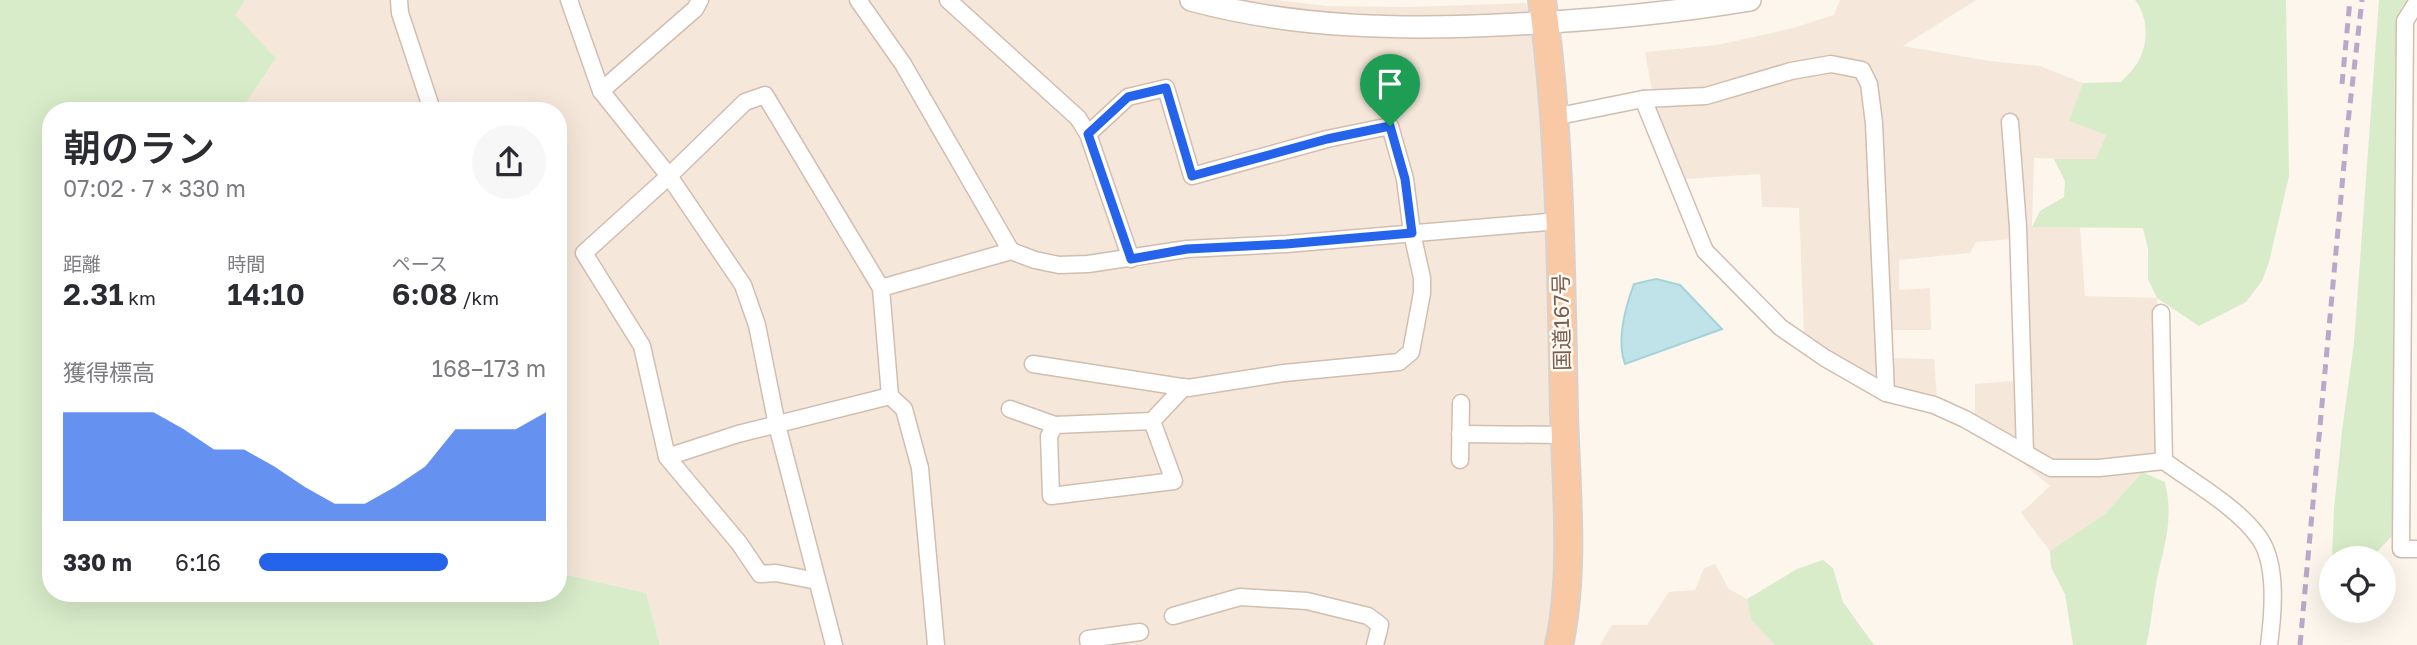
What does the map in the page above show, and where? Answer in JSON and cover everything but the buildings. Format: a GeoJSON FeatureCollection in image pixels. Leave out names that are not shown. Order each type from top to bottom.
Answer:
{"type":"FeatureCollection","features":[{"type":"Feature","properties":{"kind":"highway","name":"国道167号"},"geometry":{"type":"LineString","coordinates":[[1544,11],[1554,117],[1559,221],[1568,558],[1559,645]]}},
{"type":"Feature","properties":{"kind":"street"},"geometry":{"type":"LineString","coordinates":[[399,0],[400,13],[429,102]]}},
{"type":"Feature","properties":{"kind":"street"},"geometry":{"type":"LineString","coordinates":[[569,0],[601,91],[669,176],[743,285],[757,325],[777,425],[834,645]]}},
{"type":"Feature","properties":{"kind":"street"},"geometry":{"type":"LineString","coordinates":[[601,91],[695,9],[700,0]]}},
{"type":"Feature","properties":{"kind":"street"},"geometry":{"type":"LineString","coordinates":[[858,0],[902,64],[1011,251]]}},
{"type":"Feature","properties":{"kind":"street"},"geometry":{"type":"LineString","coordinates":[[948,0],[1078,118],[1088,134],[1131,259]]}},
{"type":"Feature","properties":{"kind":"street"},"geometry":{"type":"LineString","coordinates":[[1191,0],[1249,13],[1377,27],[1447,27],[1544,11],[1673,13],[1750,0]]}},
{"type":"Feature","properties":{"kind":"street"},"geometry":{"type":"LineString","coordinates":[[2417,2],[2405,21],[2410,177],[2409,337],[2402,549],[2417,549]]}},
{"type":"Feature","properties":{"kind":"street"},"geometry":{"type":"LineString","coordinates":[[1554,117],[1643,99],[1706,96],[1791,71],[1831,64],[1863,70],[1870,84],[1874,123],[1886,393]]}},
{"type":"Feature","properties":{"kind":"street"},"geometry":{"type":"LineString","coordinates":[[1033,364],[1184,387],[1284,373],[1399,362],[1406,359],[1411,352],[1422,293],[1422,278],[1412,233],[1405,179],[1390,126],[1327,139],[1192,176],[1166,88],[1128,97],[1088,134]]}},
{"type":"Feature","properties":{"kind":"street"},"geometry":{"type":"LineString","coordinates":[[817,581],[776,573],[760,574],[714,512],[667,457],[642,345],[584,253],[745,102],[765,95],[881,288],[890,396],[904,409],[920,468],[936,645]]}},
{"type":"Feature","properties":{"kind":"street"},"geometry":{"type":"LineString","coordinates":[[1643,99],[1704,251],[1780,327],[1825,358],[1886,393],[1934,405],[2051,468],[2069,470],[2164,461],[2222,502],[2261,540],[2270,569],[2274,602],[2269,645]]}},
{"type":"Feature","properties":{"kind":"street"},"geometry":{"type":"LineString","coordinates":[[2010,122],[2018,227],[2025,452]]}},
{"type":"Feature","properties":{"kind":"street"},"geometry":{"type":"LineString","coordinates":[[881,288],[1011,251],[1059,265],[1088,264],[1187,249],[1286,244],[1559,221]]}},
{"type":"Feature","properties":{"kind":"street"},"geometry":{"type":"LineString","coordinates":[[2161,313],[2164,461]]}},
{"type":"Feature","properties":{"kind":"street"},"geometry":{"type":"LineString","coordinates":[[1010,409],[1055,425],[1152,421],[1184,387]]}},
{"type":"Feature","properties":{"kind":"street"},"geometry":{"type":"LineString","coordinates":[[667,457],[738,434],[890,396]]}},
{"type":"Feature","properties":{"kind":"street"},"geometry":{"type":"LineString","coordinates":[[1460,460],[1461,403]]}},
{"type":"Feature","properties":{"kind":"street"},"geometry":{"type":"LineString","coordinates":[[1055,425],[1049,436],[1051,496],[1174,481],[1152,421]]}},
{"type":"Feature","properties":{"kind":"street"},"geometry":{"type":"LineString","coordinates":[[1460,435],[1564,435]]}},
{"type":"Feature","properties":{"kind":"street"},"geometry":{"type":"LineString","coordinates":[[1173,616],[1240,597],[1307,601],[1368,616],[1380,625],[1376,645]]}},
{"type":"Feature","properties":{"kind":"street"},"geometry":{"type":"LineString","coordinates":[[1089,645],[1088,639],[1140,632]]}},
{"type":"Feature","properties":{"kind":"shaded area"},"geometry":{"type":"Polygon","coordinates":[[[245,0],[1276,0],[1327,6],[1408,7],[1526,3],[1567,102],[1581,585],[1575,645],[660,645],[646,593],[567,575],[567,102],[246,102],[276,58],[234,15],[245,0]]]}},
{"type":"Feature","properties":{"kind":"shaded area"},"geometry":{"type":"Polygon","coordinates":[[[1840,0],[1976,0],[1903,46],[1990,61],[2040,66],[2083,83],[2070,121],[2106,135],[2096,160],[2034,158],[2032,226],[2080,227],[2085,296],[2157,298],[2165,445],[2105,514],[2050,551],[2021,513],[2050,486],[1975,424],[1975,384],[2013,381],[2011,239],[1976,242],[1970,253],[1899,260],[1899,290],[1930,288],[1931,330],[1893,330],[1893,358],[1934,359],[1937,398],[1879,385],[1804,333],[1799,208],[1762,207],[1760,174],[1685,179],[1655,107],[1645,52],[1717,45],[1793,28],[1834,15],[1840,0]]]}},
{"type":"Feature","properties":{"kind":"shaded area"},"geometry":{"type":"Polygon","coordinates":[[[1715,564],[1729,589],[1747,599],[1751,620],[1775,645],[1600,645],[1612,625],[1647,625],[1669,592],[1695,590],[1704,568],[1715,564]]]}},
{"type":"Feature","properties":{"kind":"green space"},"geometry":{"type":"Polygon","coordinates":[[[0,0],[245,0],[235,15],[276,58],[246,102],[42,102],[42,602],[567,602],[567,575],[646,593],[660,645],[0,645],[0,0]]]}},
{"type":"Feature","properties":{"kind":"green space"},"geometry":{"type":"Polygon","coordinates":[[[2135,0],[2286,0],[2289,176],[2269,262],[2262,281],[2246,302],[2199,326],[2157,298],[2148,279],[2148,249],[2143,228],[2032,227],[2040,211],[2064,197],[2065,181],[2054,159],[2096,159],[2106,135],[2069,121],[2083,83],[2121,82],[2140,57],[2146,32],[2143,15],[2135,0]]]}},
{"type":"Feature","properties":{"kind":"green space"},"geometry":{"type":"Polygon","coordinates":[[[2379,0],[2412,0],[2402,7],[2399,16],[2395,63],[2392,536],[2382,546],[2332,546],[2342,431],[2354,343],[2379,0]]]}},
{"type":"Feature","properties":{"kind":"green space"},"geometry":{"type":"Polygon","coordinates":[[[2142,472],[2165,482],[2169,511],[2146,645],[2073,645],[2065,594],[2051,567],[2050,551],[2105,514],[2142,472]]]}},
{"type":"Feature","properties":{"kind":"green space"},"geometry":{"type":"Polygon","coordinates":[[[1823,560],[1833,568],[1843,602],[1874,645],[1775,645],[1751,620],[1747,599],[1797,569],[1823,560]]]}},
{"type":"Feature","properties":{"kind":"water"},"geometry":{"type":"Polygon","coordinates":[[[1656,279],[1680,285],[1722,329],[1625,364],[1622,334],[1634,284],[1656,279]]]}},
{"type":"Feature","properties":{"kind":"railway"},"geometry":{"type":"LineString","coordinates":[[2342,84],[2350,0]]}},
{"type":"Feature","properties":{"kind":"railway"},"geometry":{"type":"LineString","coordinates":[[2300,645],[2347,131],[2362,0]]}},
{"type":"Feature","properties":{"kind":"route"},"geometry":{"type":"LineString","coordinates":[[1166,88],[1192,176],[1327,139],[1390,126],[1405,179],[1412,233],[1187,249],[1131,259],[1088,134],[1128,97],[1166,88]]}}]}
